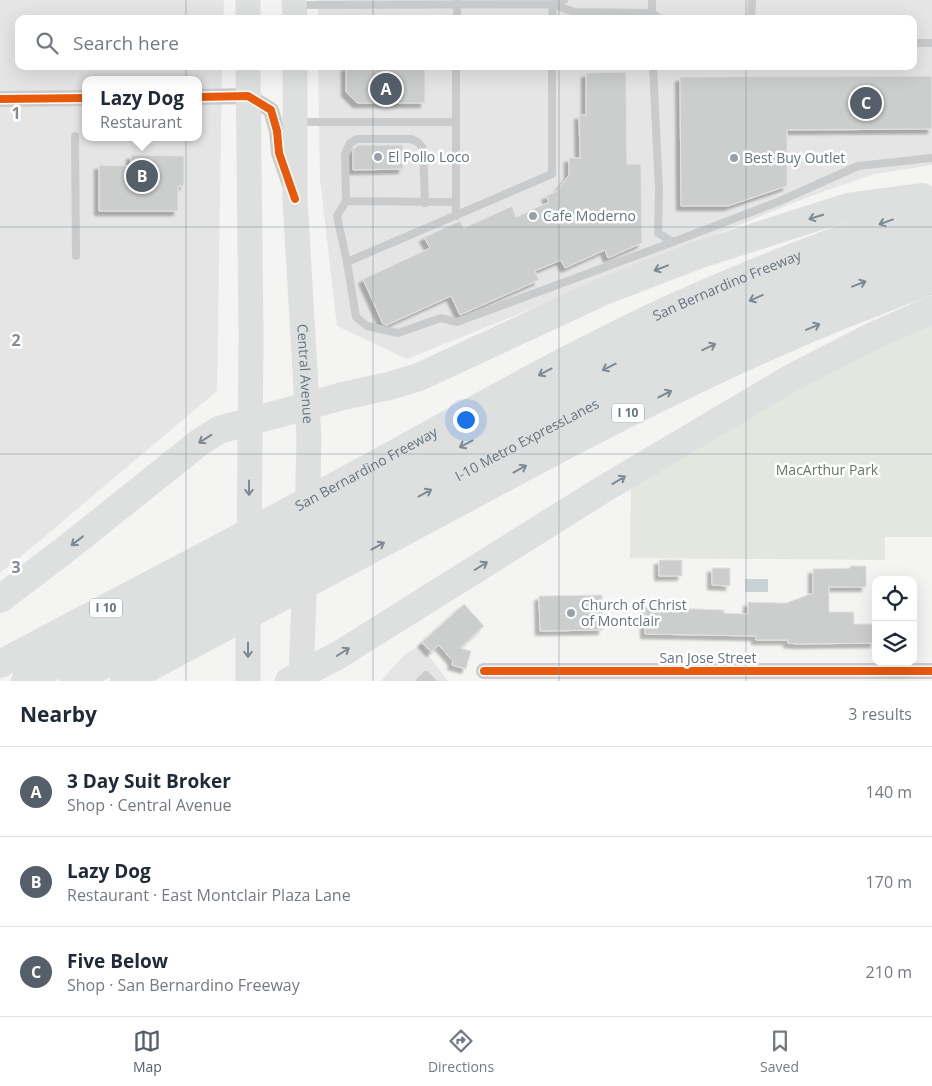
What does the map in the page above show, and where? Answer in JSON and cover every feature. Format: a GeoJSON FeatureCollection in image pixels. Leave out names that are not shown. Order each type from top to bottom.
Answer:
{"type":"FeatureCollection","features":[{"type":"Feature","properties":{"kind":"highway"},"geometry":{"type":"LineString","coordinates":[[0,599],[74,544],[200,442],[219,430],[419,377],[442,368],[536,321],[604,291],[710,251],[848,207],[932,196]]}},
{"type":"Feature","properties":{"kind":"highway","name":"San Bernardino Freeway"},"geometry":{"type":"LineString","coordinates":[[0,664],[213,566],[335,487],[546,372],[651,318],[751,274],[932,206]]}},
{"type":"Feature","properties":{"kind":"highway","name":"I-10 Metro ExpressLanes"},"geometry":{"type":"LineString","coordinates":[[213,566],[336,514],[604,369],[693,326],[784,286],[932,230]]}},
{"type":"Feature","properties":{"kind":"highway","name":"I-10 Metro ExpressLanes"},"geometry":{"type":"LineString","coordinates":[[73,681],[668,366],[757,324],[932,256]]}},
{"type":"Feature","properties":{"kind":"highway","name":"I 10"},"geometry":{"type":"LineString","coordinates":[[124,681],[335,570],[535,461],[727,364],[932,280]]}},
{"type":"Feature","properties":{"kind":"highway"},"geometry":{"type":"LineString","coordinates":[[297,680],[627,475],[791,378],[873,336],[932,310]]}},
{"type":"Feature","properties":{"kind":"highway"},"geometry":{"type":"LineString","coordinates":[[24,681],[213,566]]}},
{"type":"Feature","properties":{"kind":"main road"},"geometry":{"type":"LineString","coordinates":[[248,0],[248,15]]}},
{"type":"Feature","properties":{"kind":"main road"},"geometry":{"type":"LineString","coordinates":[[248,70],[251,337],[248,681]]}},
{"type":"Feature","properties":{"kind":"main road","name":"Central Avenue"},"geometry":{"type":"LineString","coordinates":[[294,70],[295,199],[309,439],[297,680]]}},
{"type":"Feature","properties":{"kind":"street"},"geometry":{"type":"LineString","coordinates":[[202,97],[248,96],[271,110],[277,131],[279,153],[295,199]]}},
{"type":"Feature","properties":{"kind":"street"},"geometry":{"type":"LineString","coordinates":[[0,99],[82,98]]}},
{"type":"Feature","properties":{"kind":"street","name":"San Jose Street"},"geometry":{"type":"LineString","coordinates":[[484,672],[510,676],[591,676],[932,671]]}},
{"type":"Feature","properties":{"kind":"lane"},"geometry":{"type":"LineString","coordinates":[[553,4],[564,0]]}},
{"type":"Feature","properties":{"kind":"lane"},"geometry":{"type":"LineString","coordinates":[[652,0],[652,15]]}},
{"type":"Feature","properties":{"kind":"lane"},"geometry":{"type":"LineString","coordinates":[[751,15],[752,0]]}},
{"type":"Feature","properties":{"kind":"lane"},"geometry":{"type":"LineString","coordinates":[[295,8],[330,2],[457,2],[553,4],[574,12],[632,15]]}},
{"type":"Feature","properties":{"kind":"lane"},"geometry":{"type":"LineString","coordinates":[[457,2],[457,15]]}},
{"type":"Feature","properties":{"kind":"lane"},"geometry":{"type":"LineString","coordinates":[[552,15],[553,4]]}},
{"type":"Feature","properties":{"kind":"lane"},"geometry":{"type":"LineString","coordinates":[[917,43],[932,43]]}},
{"type":"Feature","properties":{"kind":"lane"},"geometry":{"type":"LineString","coordinates":[[456,70],[456,216]]}},
{"type":"Feature","properties":{"kind":"lane"},"geometry":{"type":"LineString","coordinates":[[347,262],[552,174],[552,70]]}},
{"type":"Feature","properties":{"kind":"lane"},"geometry":{"type":"LineString","coordinates":[[653,70],[659,191],[658,233],[673,242]]}},
{"type":"Feature","properties":{"kind":"lane"},"geometry":{"type":"LineString","coordinates":[[294,122],[455,122]]}},
{"type":"Feature","properties":{"kind":"lane"},"geometry":{"type":"LineString","coordinates":[[74,136],[76,256]]}},
{"type":"Feature","properties":{"kind":"lane"},"geometry":{"type":"LineString","coordinates":[[425,203],[423,148],[418,142],[411,139],[358,139],[350,143],[345,154],[346,201],[337,216],[356,317],[367,326],[398,333],[441,318],[457,322],[780,201],[858,166],[932,158]]}},
{"type":"Feature","properties":{"kind":"lane"},"geometry":{"type":"LineString","coordinates":[[346,201],[456,202]]}},
{"type":"Feature","properties":{"kind":"lane"},"geometry":{"type":"LineString","coordinates":[[420,681],[426,675],[432,681]]}},
{"type":"Feature","properties":{"kind":"shaded area"},"geometry":{"type":"Polygon","coordinates":[[[0,0],[224,0],[223,15],[15,15],[15,70],[222,70],[217,391],[0,573],[0,0]]]}},
{"type":"Feature","properties":{"kind":"shaded area"},"geometry":{"type":"Polygon","coordinates":[[[318,0],[932,0],[932,165],[874,174],[808,197],[407,359],[337,326],[320,179],[318,70],[917,70],[917,15],[318,15],[318,0]]]}},
{"type":"Feature","properties":{"kind":"shaded area"},"geometry":{"type":"Polygon","coordinates":[[[745,579],[768,579],[768,592],[745,592],[745,579]]]}},
{"type":"Feature","properties":{"kind":"shaded area"},"geometry":{"type":"Polygon","coordinates":[[[421,645],[448,681],[381,681],[405,654],[421,645]]]}},
{"type":"Feature","properties":{"kind":"green space","name":"MacArthur Park"},"geometry":{"type":"Polygon","coordinates":[[[932,322],[932,537],[885,537],[885,560],[630,558],[631,483],[712,431],[932,322]]]}},
{"type":"Feature","properties":{"kind":"building"},"geometry":{"type":"Polygon","coordinates":[[[346,70],[425,70],[425,103],[357,103],[346,92],[346,70]]]}},
{"type":"Feature","properties":{"kind":"building"},"geometry":{"type":"Polygon","coordinates":[[[626,72],[627,164],[641,164],[642,243],[608,258],[605,250],[565,268],[561,260],[535,271],[539,280],[460,315],[451,296],[387,325],[383,324],[363,279],[430,248],[424,237],[460,221],[464,228],[512,206],[516,217],[549,202],[546,196],[557,191],[569,175],[569,158],[580,158],[579,115],[586,115],[586,73],[626,72]]]}},
{"type":"Feature","properties":{"kind":"building"},"geometry":{"type":"Polygon","coordinates":[[[932,76],[932,129],[787,130],[787,186],[728,206],[681,206],[680,77],[932,76]]]}},
{"type":"Feature","properties":{"kind":"building","name":"El Pollo Loco"},"geometry":{"type":"Polygon","coordinates":[[[358,145],[403,145],[403,169],[353,170],[353,150],[358,145]]]}},
{"type":"Feature","properties":{"kind":"building"},"geometry":{"type":"Polygon","coordinates":[[[131,155],[184,156],[184,186],[178,186],[178,211],[99,211],[99,165],[131,166],[131,155]]]}},
{"type":"Feature","properties":{"kind":"building"},"geometry":{"type":"Polygon","coordinates":[[[659,560],[682,560],[682,576],[659,576],[659,560]]]}},
{"type":"Feature","properties":{"kind":"building"},"geometry":{"type":"Polygon","coordinates":[[[850,566],[866,566],[866,587],[829,587],[829,612],[854,612],[854,624],[872,624],[872,643],[798,644],[788,643],[788,640],[756,640],[756,636],[645,634],[645,607],[724,610],[724,613],[748,614],[748,602],[786,603],[813,593],[813,569],[850,568],[850,566]]]}},
{"type":"Feature","properties":{"kind":"building"},"geometry":{"type":"Polygon","coordinates":[[[712,568],[730,568],[730,586],[712,585],[712,568]]]}},
{"type":"Feature","properties":{"kind":"building","name":"Church of Christ of Montclair"},"geometry":{"type":"Polygon","coordinates":[[[602,595],[603,630],[540,631],[539,596],[602,595]]]}},
{"type":"Feature","properties":{"kind":"building"},"geometry":{"type":"Polygon","coordinates":[[[464,604],[484,626],[460,648],[471,651],[466,669],[452,665],[453,661],[439,645],[431,652],[422,642],[464,604]]]}},
{"type":"Feature","properties":{"kind":"cycle path"},"geometry":{"type":"LineString","coordinates":[[202,97],[248,96],[271,110],[277,131],[279,153],[295,199]]}},
{"type":"Feature","properties":{"kind":"cycle path"},"geometry":{"type":"LineString","coordinates":[[0,99],[82,98]]}},
{"type":"Feature","properties":{"kind":"cycle path"},"geometry":{"type":"LineString","coordinates":[[484,671],[932,671]]}},
{"type":"Feature","properties":{"kind":"place","name":"3 Day Suit Broker"},"geometry":{"type":"Point","coordinates":[386,89]}},
{"type":"Feature","properties":{"kind":"place","name":"Five Below"},"geometry":{"type":"Point","coordinates":[866,103]}},
{"type":"Feature","properties":{"kind":"place","name":"El Pollo Loco"},"geometry":{"type":"Point","coordinates":[378,157]}},
{"type":"Feature","properties":{"kind":"place","name":"Best Buy Outlet"},"geometry":{"type":"Point","coordinates":[734,158]}},
{"type":"Feature","properties":{"kind":"place","name":"Lazy Dog"},"geometry":{"type":"Point","coordinates":[142,176]}},
{"type":"Feature","properties":{"kind":"place","name":"Cafe Moderno"},"geometry":{"type":"Point","coordinates":[533,216]}},
{"type":"Feature","properties":{"kind":"place","name":"Church of Christ of Montclair"},"geometry":{"type":"Point","coordinates":[571,613]}}]}
